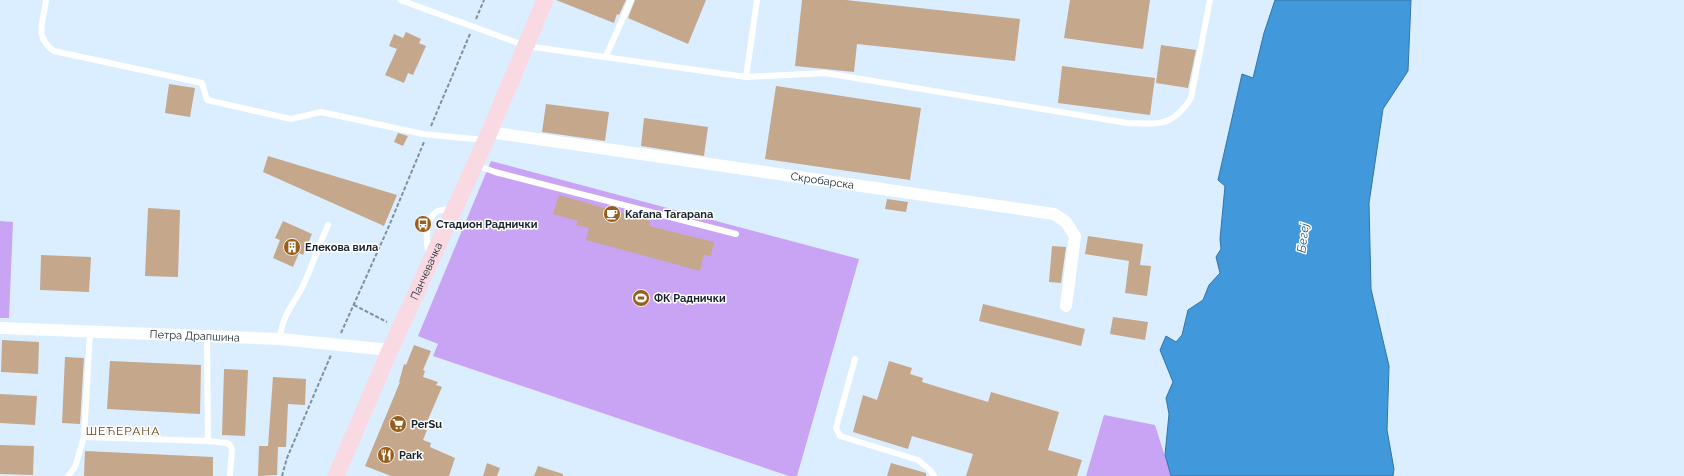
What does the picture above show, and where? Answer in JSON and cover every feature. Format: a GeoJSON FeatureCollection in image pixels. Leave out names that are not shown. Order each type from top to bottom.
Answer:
{"type":"FeatureCollection","features":[{"type":"Feature","properties":{"kind":"street","name":"Панчевачка"},"geometry":{"type":"LineString","coordinates":[[336,476],[390,350],[488,136],[545,0]]}},
{"type":"Feature","properties":{"kind":"street","name":"Скробарска"},"geometry":{"type":"LineString","coordinates":[[488,136],[1054,214],[1066,222],[1075,236],[1066,306]]}},
{"type":"Feature","properties":{"kind":"street","name":"Петра Драпшина"},"geometry":{"type":"LineString","coordinates":[[0,328],[280,339],[390,350]]}},
{"type":"Feature","properties":{"kind":"lane"},"geometry":{"type":"LineString","coordinates":[[46,0],[40,31],[46,44],[54,51],[202,83],[207,100],[291,119],[322,112],[427,134],[488,136]]}},
{"type":"Feature","properties":{"kind":"lane"},"geometry":{"type":"LineString","coordinates":[[400,0],[526,46],[606,56],[746,77],[825,73],[1128,123],[1156,124],[1172,119],[1183,111],[1191,98],[1210,0]]}},
{"type":"Feature","properties":{"kind":"lane"},"geometry":{"type":"LineString","coordinates":[[606,56],[631,0]]}},
{"type":"Feature","properties":{"kind":"lane"},"geometry":{"type":"LineString","coordinates":[[746,77],[757,0]]}},
{"type":"Feature","properties":{"kind":"lane"},"geometry":{"type":"LineString","coordinates":[[475,164],[495,172],[736,234]]}},
{"type":"Feature","properties":{"kind":"lane"},"geometry":{"type":"LineString","coordinates":[[280,339],[282,324],[286,313],[303,286],[328,225]]}},
{"type":"Feature","properties":{"kind":"lane"},"geometry":{"type":"LineString","coordinates":[[68,476],[75,467],[84,437],[90,332]]}},
{"type":"Feature","properties":{"kind":"lane"},"geometry":{"type":"LineString","coordinates":[[207,337],[208,441]]}},
{"type":"Feature","properties":{"kind":"lane"},"geometry":{"type":"LineString","coordinates":[[855,359],[836,428],[840,436],[918,460],[930,470],[934,476]]}},
{"type":"Feature","properties":{"kind":"lane"},"geometry":{"type":"LineString","coordinates":[[84,437],[208,441],[227,443],[230,445],[230,476]]}},
{"type":"Feature","properties":{"kind":"path"},"geometry":{"type":"LineString","coordinates":[[282,476],[287,458],[335,345],[354,306],[484,0]]}},
{"type":"Feature","properties":{"kind":"path"},"geometry":{"type":"LineString","coordinates":[[354,306],[400,328]]}},
{"type":"Feature","properties":{"kind":"shaded area","name":"ФК Раднички"},"geometry":{"type":"Polygon","coordinates":[[[491,161],[859,259],[797,476],[789,476],[433,356],[438,344],[418,336],[491,161]]]}},
{"type":"Feature","properties":{"kind":"shaded area"},"geometry":{"type":"Polygon","coordinates":[[[0,221],[13,222],[9,318],[0,318],[0,221]]]}},
{"type":"Feature","properties":{"kind":"shaded area"},"geometry":{"type":"Polygon","coordinates":[[[1104,415],[1155,425],[1171,476],[1086,476],[1104,415]]]}},
{"type":"Feature","properties":{"kind":"water","name":"Бегеј"},"geometry":{"type":"Polygon","coordinates":[[[1275,0],[1411,0],[1408,71],[1383,109],[1369,203],[1371,289],[1389,366],[1387,430],[1394,469],[1393,476],[1171,476],[1165,455],[1169,414],[1166,398],[1173,382],[1160,350],[1166,336],[1176,342],[1182,335],[1188,310],[1203,300],[1209,285],[1220,273],[1216,257],[1221,249],[1220,239],[1225,186],[1218,180],[1242,74],[1253,78],[1264,33],[1275,0]]]}},
{"type":"Feature","properties":{"kind":"building"},"geometry":{"type":"Polygon","coordinates":[[[556,0],[626,0],[619,15],[617,14],[614,23],[556,0]]]}},
{"type":"Feature","properties":{"kind":"building"},"geometry":{"type":"Polygon","coordinates":[[[635,0],[706,0],[688,44],[628,18],[635,0]]]}},
{"type":"Feature","properties":{"kind":"building"},"geometry":{"type":"Polygon","coordinates":[[[802,0],[846,0],[1020,19],[1015,61],[857,44],[854,72],[795,66],[802,0]]]}},
{"type":"Feature","properties":{"kind":"building"},"geometry":{"type":"Polygon","coordinates":[[[1070,0],[1150,0],[1143,49],[1064,38],[1070,0]]]}},
{"type":"Feature","properties":{"kind":"building"},"geometry":{"type":"Polygon","coordinates":[[[406,32],[421,39],[419,43],[426,46],[413,75],[408,73],[404,83],[385,75],[397,49],[389,46],[394,34],[403,38],[406,32]]]}},
{"type":"Feature","properties":{"kind":"building"},"geometry":{"type":"Polygon","coordinates":[[[1161,45],[1196,50],[1188,88],[1156,83],[1161,45]]]}},
{"type":"Feature","properties":{"kind":"building"},"geometry":{"type":"Polygon","coordinates":[[[1062,66],[1155,78],[1150,115],[1058,103],[1062,66]]]}},
{"type":"Feature","properties":{"kind":"building"},"geometry":{"type":"Polygon","coordinates":[[[169,84],[195,88],[190,117],[165,113],[169,84]]]}},
{"type":"Feature","properties":{"kind":"building"},"geometry":{"type":"Polygon","coordinates":[[[776,86],[921,108],[910,180],[765,159],[776,86]]]}},
{"type":"Feature","properties":{"kind":"building"},"geometry":{"type":"Polygon","coordinates":[[[546,104],[609,112],[605,141],[542,132],[546,104]]]}},
{"type":"Feature","properties":{"kind":"building"},"geometry":{"type":"Polygon","coordinates":[[[644,118],[708,127],[704,156],[641,146],[644,118]]]}},
{"type":"Feature","properties":{"kind":"building"},"geometry":{"type":"Polygon","coordinates":[[[398,133],[408,136],[403,146],[394,142],[398,133]]]}},
{"type":"Feature","properties":{"kind":"building"},"geometry":{"type":"Polygon","coordinates":[[[268,156],[397,195],[384,226],[263,172],[268,156]]]}},
{"type":"Feature","properties":{"kind":"building"},"geometry":{"type":"Polygon","coordinates":[[[559,195],[650,221],[649,226],[714,242],[711,256],[704,255],[700,271],[586,240],[589,228],[576,225],[578,221],[553,214],[559,195]]]}},
{"type":"Feature","properties":{"kind":"building"},"geometry":{"type":"Polygon","coordinates":[[[887,199],[908,202],[906,212],[885,209],[887,199]]]}},
{"type":"Feature","properties":{"kind":"building"},"geometry":{"type":"Polygon","coordinates":[[[148,208],[180,210],[178,277],[145,276],[148,208]]]}},
{"type":"Feature","properties":{"kind":"building","name":"Елекова вила"},"geometry":{"type":"Polygon","coordinates":[[[283,221],[312,234],[303,255],[299,253],[293,267],[273,258],[280,240],[275,238],[283,221]]]}},
{"type":"Feature","properties":{"kind":"building"},"geometry":{"type":"Polygon","coordinates":[[[1088,236],[1143,244],[1140,265],[1151,266],[1147,296],[1125,293],[1129,261],[1085,254],[1088,236]]]}},
{"type":"Feature","properties":{"kind":"building"},"geometry":{"type":"Polygon","coordinates":[[[1052,246],[1066,247],[1061,283],[1049,282],[1052,246]]]}},
{"type":"Feature","properties":{"kind":"building"},"geometry":{"type":"Polygon","coordinates":[[[41,255],[91,257],[89,292],[40,290],[41,255]]]}},
{"type":"Feature","properties":{"kind":"building"},"geometry":{"type":"Polygon","coordinates":[[[983,304],[1085,329],[1081,346],[979,321],[983,304]]]}},
{"type":"Feature","properties":{"kind":"building"},"geometry":{"type":"Polygon","coordinates":[[[1113,317],[1148,322],[1145,340],[1110,334],[1113,317]]]}},
{"type":"Feature","properties":{"kind":"building"},"geometry":{"type":"Polygon","coordinates":[[[2,340],[39,342],[38,374],[1,372],[2,340]]]}},
{"type":"Feature","properties":{"kind":"building"},"geometry":{"type":"Polygon","coordinates":[[[414,345],[431,351],[423,370],[425,371],[423,377],[438,382],[436,385],[442,387],[424,429],[427,430],[423,440],[431,443],[430,447],[455,458],[449,476],[391,476],[365,466],[400,382],[404,364],[406,365],[414,345]]]}},
{"type":"Feature","properties":{"kind":"building"},"geometry":{"type":"Polygon","coordinates":[[[65,357],[84,358],[80,424],[62,423],[65,357]]]}},
{"type":"Feature","properties":{"kind":"building"},"geometry":{"type":"Polygon","coordinates":[[[110,361],[201,365],[200,414],[107,409],[110,361]]]}},
{"type":"Feature","properties":{"kind":"building"},"geometry":{"type":"Polygon","coordinates":[[[889,361],[912,368],[910,374],[923,378],[922,382],[988,402],[991,392],[1059,412],[1048,450],[1082,460],[1077,476],[966,476],[973,454],[912,436],[908,449],[853,432],[863,395],[877,400],[889,361]]]}},
{"type":"Feature","properties":{"kind":"building"},"geometry":{"type":"Polygon","coordinates":[[[224,369],[248,370],[245,436],[222,435],[224,369]]]}},
{"type":"Feature","properties":{"kind":"building"},"geometry":{"type":"Polygon","coordinates":[[[273,377],[306,379],[305,405],[288,404],[286,447],[278,447],[277,475],[258,476],[259,446],[268,446],[273,377]]]}},
{"type":"Feature","properties":{"kind":"building"},"geometry":{"type":"Polygon","coordinates":[[[0,394],[37,396],[35,425],[0,423],[0,394]]]}},
{"type":"Feature","properties":{"kind":"building"},"geometry":{"type":"Polygon","coordinates":[[[0,445],[34,446],[33,475],[0,474],[0,445]]]}},
{"type":"Feature","properties":{"kind":"building"},"geometry":{"type":"Polygon","coordinates":[[[85,451],[213,457],[213,476],[84,476],[85,451]]]}},
{"type":"Feature","properties":{"kind":"building"},"geometry":{"type":"Polygon","coordinates":[[[487,463],[500,468],[497,476],[483,476],[487,463]]]}},
{"type":"Feature","properties":{"kind":"building"},"geometry":{"type":"Polygon","coordinates":[[[891,463],[926,473],[926,476],[887,476],[891,463]]]}},
{"type":"Feature","properties":{"kind":"building"},"geometry":{"type":"Polygon","coordinates":[[[538,466],[563,474],[563,476],[534,476],[538,466]]]}},
{"type":"Feature","properties":{"kind":"place","name":"Kafana Tarapana"},"geometry":{"type":"Point","coordinates":[612,214]}},
{"type":"Feature","properties":{"kind":"place","name":"Стадион Раднички"},"geometry":{"type":"Point","coordinates":[423,224]}},
{"type":"Feature","properties":{"kind":"place","name":"Елекова вила"},"geometry":{"type":"Point","coordinates":[292,247]}},
{"type":"Feature","properties":{"kind":"place","name":"ФК Раднички"},"geometry":{"type":"Point","coordinates":[641,298]}},
{"type":"Feature","properties":{"kind":"place","name":"PerSu"},"geometry":{"type":"Point","coordinates":[398,424]}},
{"type":"Feature","properties":{"kind":"place","name":"Park"},"geometry":{"type":"Point","coordinates":[386,455]}},
{"type":"Feature","properties":{"kind":"district","name":"ШЕЋЕРАНА"},"geometry":{"type":"Point","coordinates":[123,431]}}]}
